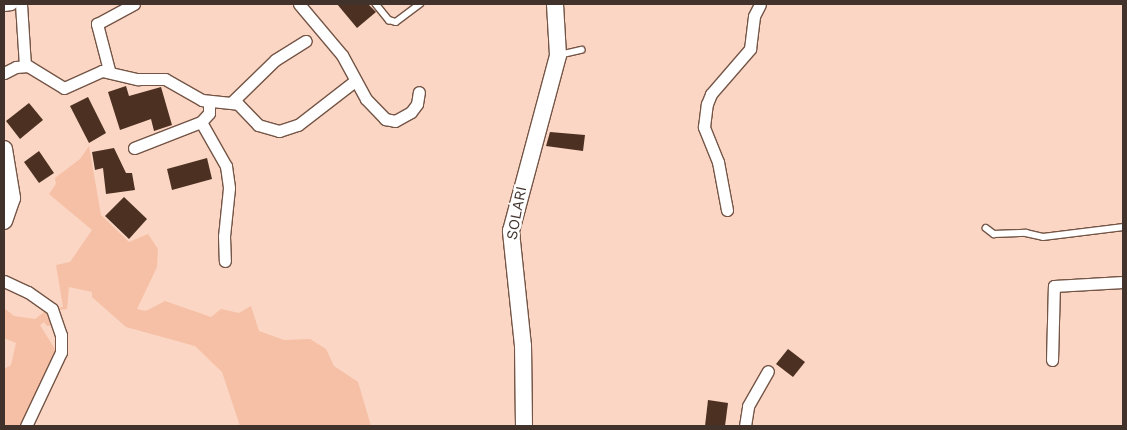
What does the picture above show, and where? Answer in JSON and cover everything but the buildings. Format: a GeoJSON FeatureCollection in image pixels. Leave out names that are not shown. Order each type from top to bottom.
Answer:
{"type":"FeatureCollection","features":[{"type":"Feature","properties":{"kind":"street"},"geometry":{"type":"LineString","coordinates":[[4,5],[11,4]]}},
{"type":"Feature","properties":{"kind":"street"},"geometry":{"type":"LineString","coordinates":[[21,4],[25,66]]}},
{"type":"Feature","properties":{"kind":"street"},"geometry":{"type":"LineString","coordinates":[[108,70],[97,24],[134,4]]}},
{"type":"Feature","properties":{"kind":"street"},"geometry":{"type":"LineString","coordinates":[[299,4],[342,55],[355,81],[371,105],[391,122],[415,108],[419,92]]}},
{"type":"Feature","properties":{"kind":"street","name":"SOLARI"},"geometry":{"type":"LineString","coordinates":[[524,426],[524,346],[511,231],[558,55],[556,4]]}},
{"type":"Feature","properties":{"kind":"street"},"geometry":{"type":"LineString","coordinates":[[727,210],[718,162],[704,126],[707,104],[711,94],[750,49],[754,16],[760,4]]}},
{"type":"Feature","properties":{"kind":"street"},"geometry":{"type":"LineString","coordinates":[[232,102],[274,60],[306,41]]}},
{"type":"Feature","properties":{"kind":"street"},"geometry":{"type":"LineString","coordinates":[[5,69],[25,66],[64,88],[108,70],[138,79],[169,80],[209,102],[232,102],[242,107],[258,125],[270,130],[285,130],[315,113],[355,81]]}},
{"type":"Feature","properties":{"kind":"street"},"geometry":{"type":"LineString","coordinates":[[134,148],[201,122],[209,113],[209,102]]}},
{"type":"Feature","properties":{"kind":"street"},"geometry":{"type":"LineString","coordinates":[[201,122],[226,166],[229,188],[224,236],[225,261]]}},
{"type":"Feature","properties":{"kind":"street"},"geometry":{"type":"LineString","coordinates":[[4,149],[12,198],[4,222]]}},
{"type":"Feature","properties":{"kind":"street"},"geometry":{"type":"LineString","coordinates":[[4,281],[28,292],[52,309],[61,335],[61,352],[26,426]]}},
{"type":"Feature","properties":{"kind":"street"},"geometry":{"type":"LineString","coordinates":[[1052,360],[1054,286],[1123,282]]}},
{"type":"Feature","properties":{"kind":"street"},"geometry":{"type":"LineString","coordinates":[[744,426],[748,406],[768,371]]}},
{"type":"Feature","properties":{"kind":"lane"},"geometry":{"type":"LineString","coordinates":[[376,4],[389,20],[396,22],[420,4]]}},
{"type":"Feature","properties":{"kind":"lane"},"geometry":{"type":"LineString","coordinates":[[558,55],[581,50]]}},
{"type":"Feature","properties":{"kind":"lane"},"geometry":{"type":"LineString","coordinates":[[986,228],[994,234],[1026,233],[1043,237],[1123,227]]}},
{"type":"Feature","properties":{"kind":"shaded area"},"geometry":{"type":"Polygon","coordinates":[[[89,146],[101,215],[129,242],[148,234],[158,249],[157,267],[137,309],[146,311],[165,301],[211,317],[221,309],[239,313],[251,306],[259,331],[284,340],[310,339],[326,349],[334,366],[358,382],[371,426],[240,426],[222,372],[195,346],[126,327],[92,297],[92,292],[69,287],[67,309],[50,311],[54,325],[47,326],[44,322],[40,325],[58,354],[20,426],[4,426],[4,369],[11,365],[16,343],[4,338],[4,308],[14,316],[35,319],[48,309],[63,307],[56,265],[70,262],[92,230],[49,194],[56,184],[55,178],[80,159],[89,146]]]}}]}
